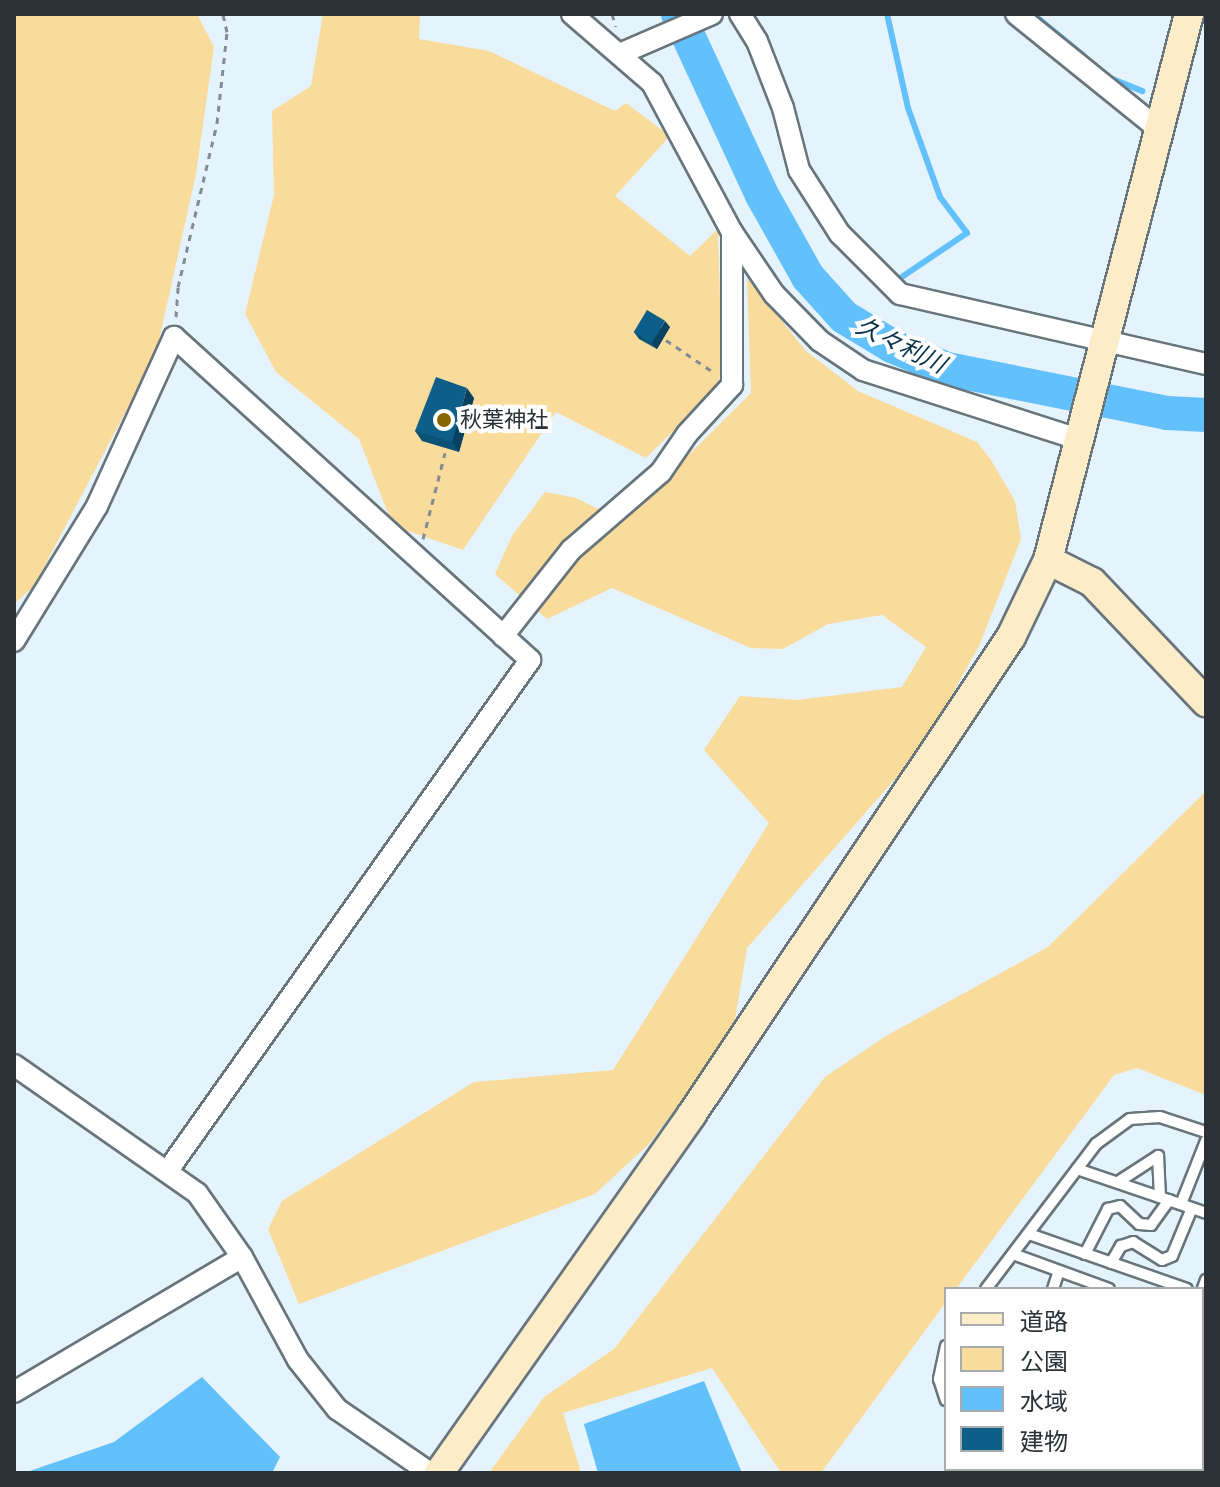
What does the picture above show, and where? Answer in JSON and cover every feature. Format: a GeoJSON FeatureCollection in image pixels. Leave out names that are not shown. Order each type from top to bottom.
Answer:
{"type":"FeatureCollection","features":[{"type":"Feature","properties":{"kind":"street"},"geometry":{"type":"LineString","coordinates":[[572,14],[622,53],[652,83],[732,232],[774,294],[820,341],[863,370],[1078,439]]}},
{"type":"Feature","properties":{"kind":"street"},"geometry":{"type":"LineString","coordinates":[[622,53],[712,14]]}},
{"type":"Feature","properties":{"kind":"street"},"geometry":{"type":"LineString","coordinates":[[740,14],[757,41],[783,108],[799,170],[840,234],[874,272],[900,294],[937,306],[1104,339],[1206,364]]}},
{"type":"Feature","properties":{"kind":"street"},"geometry":{"type":"LineString","coordinates":[[1016,14],[1160,130]]}},
{"type":"Feature","properties":{"kind":"street"},"geometry":{"type":"LineString","coordinates":[[439,1473],[692,1114],[994,662],[1048,560],[1189,14]]}},
{"type":"Feature","properties":{"kind":"street"},"geometry":{"type":"LineString","coordinates":[[503,636],[571,550],[661,472],[687,434],[732,385],[732,232]]}},
{"type":"Feature","properties":{"kind":"street"},"geometry":{"type":"LineString","coordinates":[[14,641],[97,506],[174,337],[417,561],[530,660],[169,1169]]}},
{"type":"Feature","properties":{"kind":"street"},"geometry":{"type":"LineString","coordinates":[[1048,560],[1092,582],[1206,702]]}},
{"type":"Feature","properties":{"kind":"street"},"geometry":{"type":"LineString","coordinates":[[14,1065],[169,1169],[197,1193],[242,1257],[298,1360],[337,1409],[430,1473]]}},
{"type":"Feature","properties":{"kind":"street"},"geometry":{"type":"LineString","coordinates":[[14,1392],[242,1257]]}},
{"type":"Feature","properties":{"kind":"lane"},"geometry":{"type":"LineString","coordinates":[[988,1287],[1096,1144],[1130,1119],[1160,1117],[1206,1132]]}},
{"type":"Feature","properties":{"kind":"lane"},"geometry":{"type":"LineString","coordinates":[[1111,1263],[1121,1246],[1133,1242],[1162,1260],[1172,1256],[1206,1141]]}},
{"type":"Feature","properties":{"kind":"lane"},"geometry":{"type":"LineString","coordinates":[[1085,1254],[1108,1209],[1120,1206],[1139,1224],[1151,1225],[1164,1198],[1158,1156],[1118,1182]]}},
{"type":"Feature","properties":{"kind":"lane"},"geometry":{"type":"LineString","coordinates":[[1077,1169],[1206,1213]]}},
{"type":"Feature","properties":{"kind":"lane"},"geometry":{"type":"LineString","coordinates":[[1029,1234],[1181,1287]]}},
{"type":"Feature","properties":{"kind":"lane"},"geometry":{"type":"LineString","coordinates":[[1013,1254],[1103,1287]]}},
{"type":"Feature","properties":{"kind":"lane"},"geometry":{"type":"LineString","coordinates":[[1054,1287],[1059,1271]]}},
{"type":"Feature","properties":{"kind":"lane"},"geometry":{"type":"LineString","coordinates":[[944,1355],[939,1379],[944,1394]]}},
{"type":"Feature","properties":{"kind":"path"},"geometry":{"type":"LineString","coordinates":[[174,337],[178,287],[217,123],[227,32],[223,14]]}},
{"type":"Feature","properties":{"kind":"path"},"geometry":{"type":"LineString","coordinates":[[666,340],[732,385]]}},
{"type":"Feature","properties":{"kind":"path"},"geometry":{"type":"LineString","coordinates":[[417,561],[445,453]]}},
{"type":"Feature","properties":{"kind":"green space"},"geometry":{"type":"Polygon","coordinates":[[[14,14],[197,14],[214,47],[196,174],[156,354],[34,586],[14,604],[14,14]]]}},
{"type":"Feature","properties":{"kind":"green space"},"geometry":{"type":"Polygon","coordinates":[[[323,14],[420,14],[419,39],[489,51],[615,111],[626,103],[670,136],[615,196],[690,256],[718,229],[722,371],[715,390],[646,458],[556,412],[463,550],[393,526],[359,439],[276,372],[245,314],[274,195],[272,111],[311,86],[323,14]]]}},
{"type":"Feature","properties":{"kind":"green space"},"geometry":{"type":"Polygon","coordinates":[[[747,278],[806,351],[858,391],[977,442],[991,460],[1015,501],[1021,539],[979,646],[923,747],[747,948],[733,1032],[649,1144],[595,1194],[299,1304],[268,1229],[282,1201],[474,1082],[613,1070],[769,823],[704,750],[740,696],[797,700],[902,687],[926,647],[882,615],[828,624],[783,649],[751,648],[612,588],[547,619],[495,574],[512,536],[545,492],[576,498],[622,521],[751,393],[747,278]]]}},
{"type":"Feature","properties":{"kind":"green space"},"geometry":{"type":"Polygon","coordinates":[[[1206,791],[1206,1095],[1137,1068],[1114,1075],[957,1287],[944,1287],[944,1305],[821,1473],[781,1473],[712,1368],[563,1413],[581,1473],[489,1473],[544,1397],[614,1349],[825,1077],[886,1036],[1048,947],[1206,791]]]}},
{"type":"Feature","properties":{"kind":"water"},"geometry":{"type":"Polygon","coordinates":[[[202,1377],[280,1457],[272,1473],[24,1473],[114,1442],[202,1377]]]}},
{"type":"Feature","properties":{"kind":"water"},"geometry":{"type":"Polygon","coordinates":[[[704,1381],[742,1473],[598,1473],[584,1424],[704,1381]]]}},
{"type":"Feature","properties":{"kind":"building"},"geometry":{"type":"Polygon","coordinates":[[[647,310],[665,321],[652,343],[634,332],[647,310]]]}},
{"type":"Feature","properties":{"kind":"building"},"geometry":{"type":"Polygon","coordinates":[[[436,377],[467,388],[452,442],[415,431],[436,377]]]}},
{"type":"Feature","properties":{"kind":"waterway","name":"久々利川"},"geometry":{"type":"LineString","coordinates":[[678,14],[762,195],[808,277],[844,317],[892,346],[947,369],[1167,413],[1206,415]]}},
{"type":"Feature","properties":{"kind":"waterway"},"geometry":{"type":"LineString","coordinates":[[887,14],[908,108],[940,197],[967,233],[893,283]]}},
{"type":"Feature","properties":{"kind":"waterway"},"geometry":{"type":"LineString","coordinates":[[1033,14],[1083,55]]}},
{"type":"Feature","properties":{"kind":"waterway"},"geometry":{"type":"LineString","coordinates":[[1110,78],[1143,91]]}},
{"type":"Feature","properties":{"kind":"place","name":"秋葉神社"},"geometry":{"type":"Point","coordinates":[444,420]}}]}
